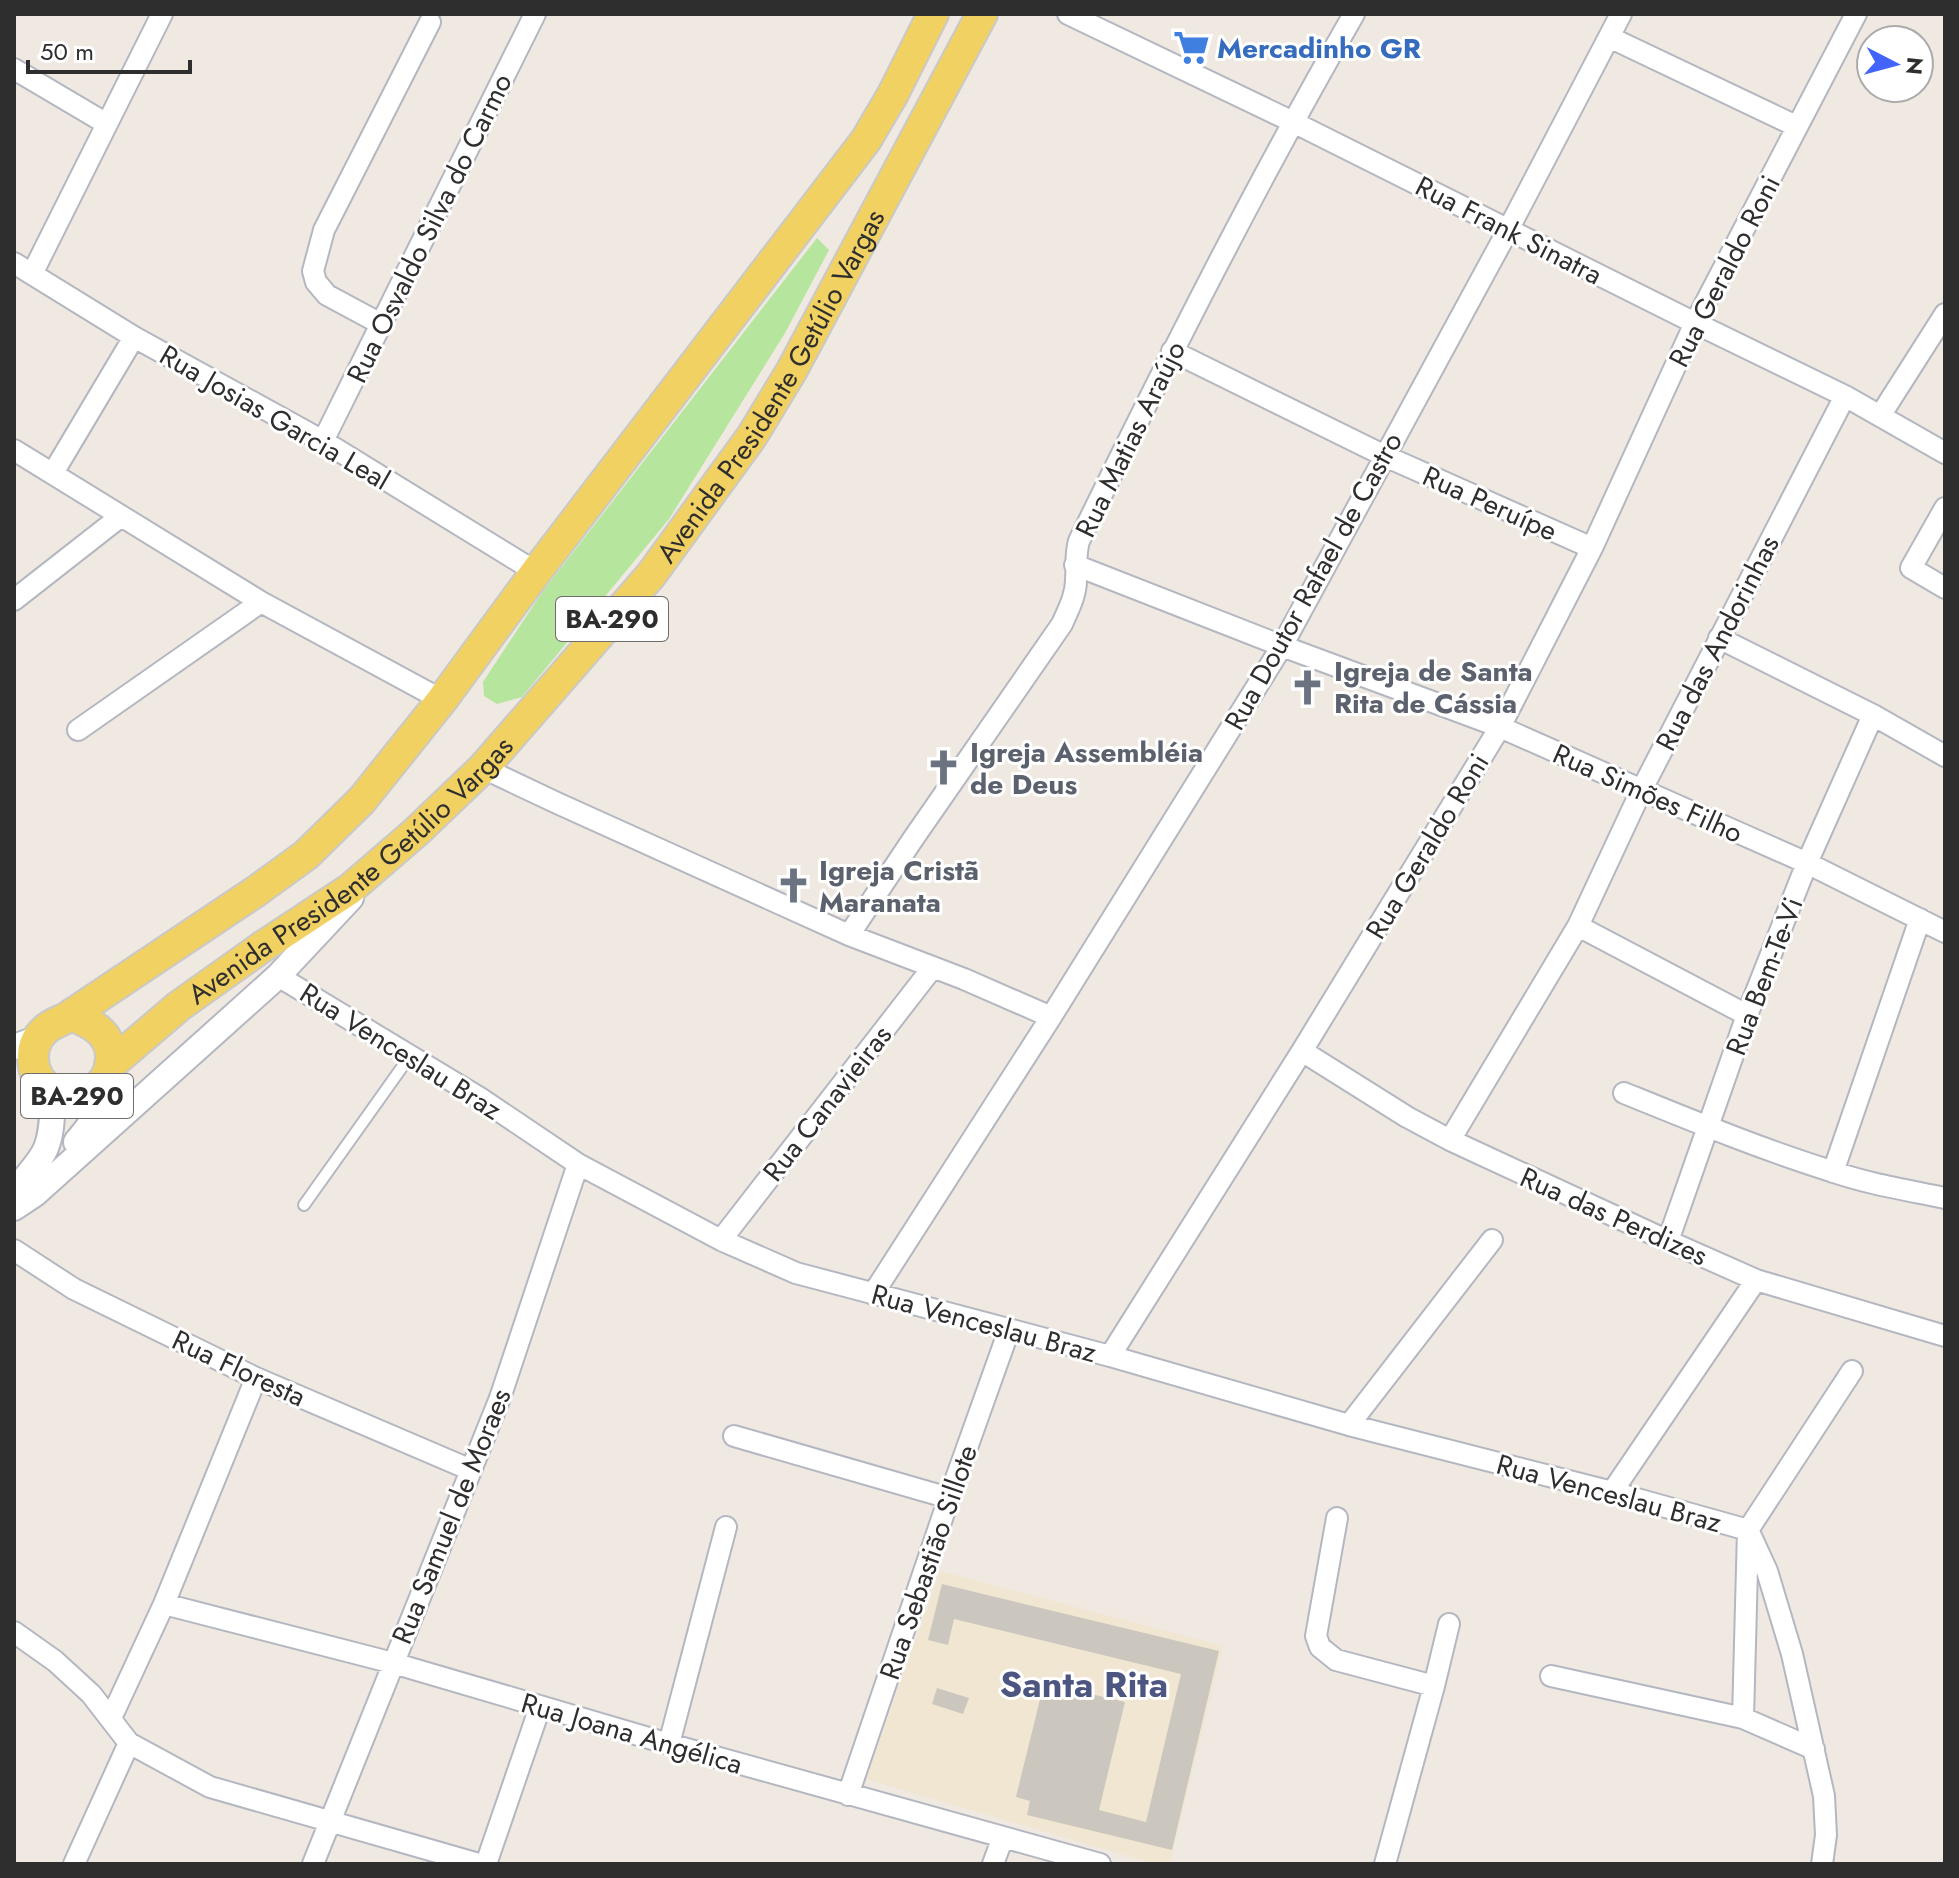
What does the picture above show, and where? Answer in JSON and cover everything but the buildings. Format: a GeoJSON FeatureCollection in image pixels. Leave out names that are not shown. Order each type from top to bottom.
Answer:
{"type":"FeatureCollection","features":[{"type":"Feature","properties":{"kind":"main road","name":"Avenida Presidente Getúlio Vargas"},"geometry":{"type":"LineString","coordinates":[[71,1015],[306,855],[362,800],[442,700],[866,140],[933,14]]}},
{"type":"Feature","properties":{"kind":"main road","name":"Avenida Presidente Getúlio Vargas"},"geometry":{"type":"LineString","coordinates":[[108,1070],[179,1006],[350,889],[385,861],[483,768],[651,575],[752,436],[792,370],[982,14]]}},
{"type":"Feature","properties":{"kind":"main road","name":"BA-290"},"geometry":{"type":"LineString","coordinates":[[71,1015],[101,1030],[111,1052],[108,1070],[99,1086],[88,1093],[65,1096],[35,1082],[34,1050],[26,1042],[71,1015]]}},
{"type":"Feature","properties":{"kind":"street"},"geometry":{"type":"LineString","coordinates":[[23,268],[107,124],[162,14]]}},
{"type":"Feature","properties":{"kind":"street","name":"Rua Osvaldo Silva do Carmo"},"geometry":{"type":"LineString","coordinates":[[323,441],[535,14]]}},
{"type":"Feature","properties":{"kind":"street","name":"Rua Frank Sinatra"},"geometry":{"type":"LineString","coordinates":[[1068,14],[1845,396],[1945,453]]}},
{"type":"Feature","properties":{"kind":"street","name":"Rua Matias Araújo"},"geometry":{"type":"LineString","coordinates":[[849,935],[1062,624],[1075,592],[1079,541],[1172,351],[1354,14]]}},
{"type":"Feature","properties":{"kind":"street","name":"Rua Doutor Rafael de Castro"},"geometry":{"type":"LineString","coordinates":[[873,1294],[1051,1017],[1282,646],[1508,230],[1621,14]]}},
{"type":"Feature","properties":{"kind":"street","name":"Rua Geraldo Roni"},"geometry":{"type":"LineString","coordinates":[[1110,1356],[1302,1051],[1500,727],[1592,548],[1695,323],[1856,14]]}},
{"type":"Feature","properties":{"kind":"street"},"geometry":{"type":"LineString","coordinates":[[381,324],[327,295],[316,282],[313,271],[324,230],[430,22]]}},
{"type":"Feature","properties":{"kind":"street"},"geometry":{"type":"LineString","coordinates":[[1609,37],[1796,126]]}},
{"type":"Feature","properties":{"kind":"street"},"geometry":{"type":"LineString","coordinates":[[14,69],[107,124]]}},
{"type":"Feature","properties":{"kind":"street","name":"Rua Josias Garcia Leal"},"geometry":{"type":"LineString","coordinates":[[23,268],[134,337],[323,441],[536,572]]}},
{"type":"Feature","properties":{"kind":"street"},"geometry":{"type":"LineString","coordinates":[[1880,416],[1945,314]]}},
{"type":"Feature","properties":{"kind":"street"},"geometry":{"type":"LineString","coordinates":[[53,473],[134,337]]}},
{"type":"Feature","properties":{"kind":"street","name":"Rua Peruípe"},"geometry":{"type":"LineString","coordinates":[[1172,351],[1385,456],[1592,548]]}},
{"type":"Feature","properties":{"kind":"street","name":"Rua das Andorinhas"},"geometry":{"type":"LineString","coordinates":[[1450,1140],[1578,926],[1641,791],[1845,396]]}},
{"type":"Feature","properties":{"kind":"street"},"geometry":{"type":"LineString","coordinates":[[14,450],[261,602],[442,700]]}},
{"type":"Feature","properties":{"kind":"street"},"geometry":{"type":"LineString","coordinates":[[1945,508],[1911,568],[1945,588]]}},
{"type":"Feature","properties":{"kind":"street"},"geometry":{"type":"LineString","coordinates":[[14,600],[120,517]]}},
{"type":"Feature","properties":{"kind":"street","name":"Rua Simões Filho"},"geometry":{"type":"LineString","coordinates":[[1075,565],[1500,727],[1807,863],[1945,932]]}},
{"type":"Feature","properties":{"kind":"street"},"geometry":{"type":"LineString","coordinates":[[78,730],[261,602]]}},
{"type":"Feature","properties":{"kind":"street"},"geometry":{"type":"LineString","coordinates":[[1719,638],[1873,715],[1945,756]]}},
{"type":"Feature","properties":{"kind":"street","name":"Rua Bem-Te-Vi"},"geometry":{"type":"LineString","coordinates":[[1668,1241],[1747,1015],[1807,863],[1873,715]]}},
{"type":"Feature","properties":{"kind":"street"},"geometry":{"type":"LineString","coordinates":[[483,768],[849,935],[1051,1017]]}},
{"type":"Feature","properties":{"kind":"street"},"geometry":{"type":"LineString","coordinates":[[24,1194],[278,976],[385,861]]}},
{"type":"Feature","properties":{"kind":"street"},"geometry":{"type":"LineString","coordinates":[[1833,1172],[1920,919]]}},
{"type":"Feature","properties":{"kind":"street"},"geometry":{"type":"LineString","coordinates":[[1578,926],[1747,1015]]}},
{"type":"Feature","properties":{"kind":"street","name":"Rua Canavieiras"},"geometry":{"type":"LineString","coordinates":[[721,1240],[933,967]]}},
{"type":"Feature","properties":{"kind":"street","name":"Rua Venceslau Braz"},"geometry":{"type":"LineString","coordinates":[[278,976],[480,1098],[578,1164],[721,1240],[796,1273],[1110,1356],[1349,1425],[1748,1530]]}},
{"type":"Feature","properties":{"kind":"street","name":"Rua das Perdizes"},"geometry":{"type":"LineString","coordinates":[[1302,1051],[1407,1117],[1450,1140],[1668,1241],[1756,1280],[1945,1336]]}},
{"type":"Feature","properties":{"kind":"street"},"geometry":{"type":"LineString","coordinates":[[14,1208],[96,1117],[103,1102],[108,1070]]}},
{"type":"Feature","properties":{"kind":"street"},"geometry":{"type":"LineString","coordinates":[[24,1194],[18,1186],[45,1150],[50,1135],[35,1082]]}},
{"type":"Feature","properties":{"kind":"street"},"geometry":{"type":"LineString","coordinates":[[1624,1093],[1833,1172],[1945,1198]]}},
{"type":"Feature","properties":{"kind":"street","name":"Rua Samuel de Moraes"},"geometry":{"type":"LineString","coordinates":[[313,1864],[500,1398],[578,1164]]}},
{"type":"Feature","properties":{"kind":"street"},"geometry":{"type":"LineString","coordinates":[[1349,1425],[1492,1240]]}},
{"type":"Feature","properties":{"kind":"street","name":"Rua Floresta"},"geometry":{"type":"LineString","coordinates":[[14,1250],[74,1289],[256,1378],[471,1470]]}},
{"type":"Feature","properties":{"kind":"street"},"geometry":{"type":"LineString","coordinates":[[1612,1492],[1756,1280]]}},
{"type":"Feature","properties":{"kind":"street","name":"Rua Sebastião Sillote"},"geometry":{"type":"LineString","coordinates":[[848,1795],[1009,1330]]}},
{"type":"Feature","properties":{"kind":"street","name":"Rua Venceslau Braz"},"geometry":{"type":"LineString","coordinates":[[1743,1718],[1748,1530],[1852,1371]]}},
{"type":"Feature","properties":{"kind":"street"},"geometry":{"type":"LineString","coordinates":[[111,1718],[164,1604],[256,1378]]}},
{"type":"Feature","properties":{"kind":"street"},"geometry":{"type":"LineString","coordinates":[[734,1436],[949,1498]]}},
{"type":"Feature","properties":{"kind":"street"},"geometry":{"type":"LineString","coordinates":[[1337,1518],[1316,1636],[1320,1647],[1336,1660],[1434,1686]]}},
{"type":"Feature","properties":{"kind":"street"},"geometry":{"type":"LineString","coordinates":[[669,1744],[726,1527]]}},
{"type":"Feature","properties":{"kind":"street"},"geometry":{"type":"LineString","coordinates":[[1748,1530],[1767,1571],[1792,1654],[1814,1749],[1824,1796],[1826,1835],[1822,1864]]}},
{"type":"Feature","properties":{"kind":"street","name":"Rua Joana Angélica"},"geometry":{"type":"LineString","coordinates":[[164,1604],[393,1663],[848,1795],[1100,1864]]}},
{"type":"Feature","properties":{"kind":"street"},"geometry":{"type":"LineString","coordinates":[[1385,1864],[1449,1624]]}},
{"type":"Feature","properties":{"kind":"street"},"geometry":{"type":"LineString","coordinates":[[14,1632],[55,1661],[91,1694],[129,1743],[210,1787],[479,1864]]}},
{"type":"Feature","properties":{"kind":"street"},"geometry":{"type":"LineString","coordinates":[[1551,1676],[1743,1718],[1814,1749]]}},
{"type":"Feature","properties":{"kind":"street"},"geometry":{"type":"LineString","coordinates":[[486,1864],[540,1707]]}},
{"type":"Feature","properties":{"kind":"street"},"geometry":{"type":"LineString","coordinates":[[74,1864],[129,1743]]}},
{"type":"Feature","properties":{"kind":"street"},"geometry":{"type":"LineString","coordinates":[[993,1864],[1003,1837]]}},
{"type":"Feature","properties":{"kind":"lane"},"geometry":{"type":"LineString","coordinates":[[304,1205],[410,1056]]}},
{"type":"Feature","properties":{"kind":"shaded area"},"geometry":{"type":"Polygon","coordinates":[[[940,1571],[1223,1646],[1170,1864],[1155,1864],[866,1779],[940,1571]]]}},
{"type":"Feature","properties":{"kind":"green space"},"geometry":{"type":"Polygon","coordinates":[[[817,238],[829,250],[785,333],[669,519],[522,697],[497,704],[484,696],[483,682],[543,591],[817,238]]]}},
{"type":"Feature","properties":{"kind":"place","name":"Mercadinho GR"},"geometry":{"type":"Point","coordinates":[1191,48]}},
{"type":"Feature","properties":{"kind":"place","name":"Igreja de Santa Rita de Cássia"},"geometry":{"type":"Point","coordinates":[1308,687]}},
{"type":"Feature","properties":{"kind":"place","name":"Igreja Assembléia de Deus"},"geometry":{"type":"Point","coordinates":[944,768]}},
{"type":"Feature","properties":{"kind":"place","name":"Igreja Cristã Maranata"},"geometry":{"type":"Point","coordinates":[793,886]}},
{"type":"Feature","properties":{"kind":"district","name":"Santa Rita"},"geometry":{"type":"Point","coordinates":[1084,1684]}}]}
